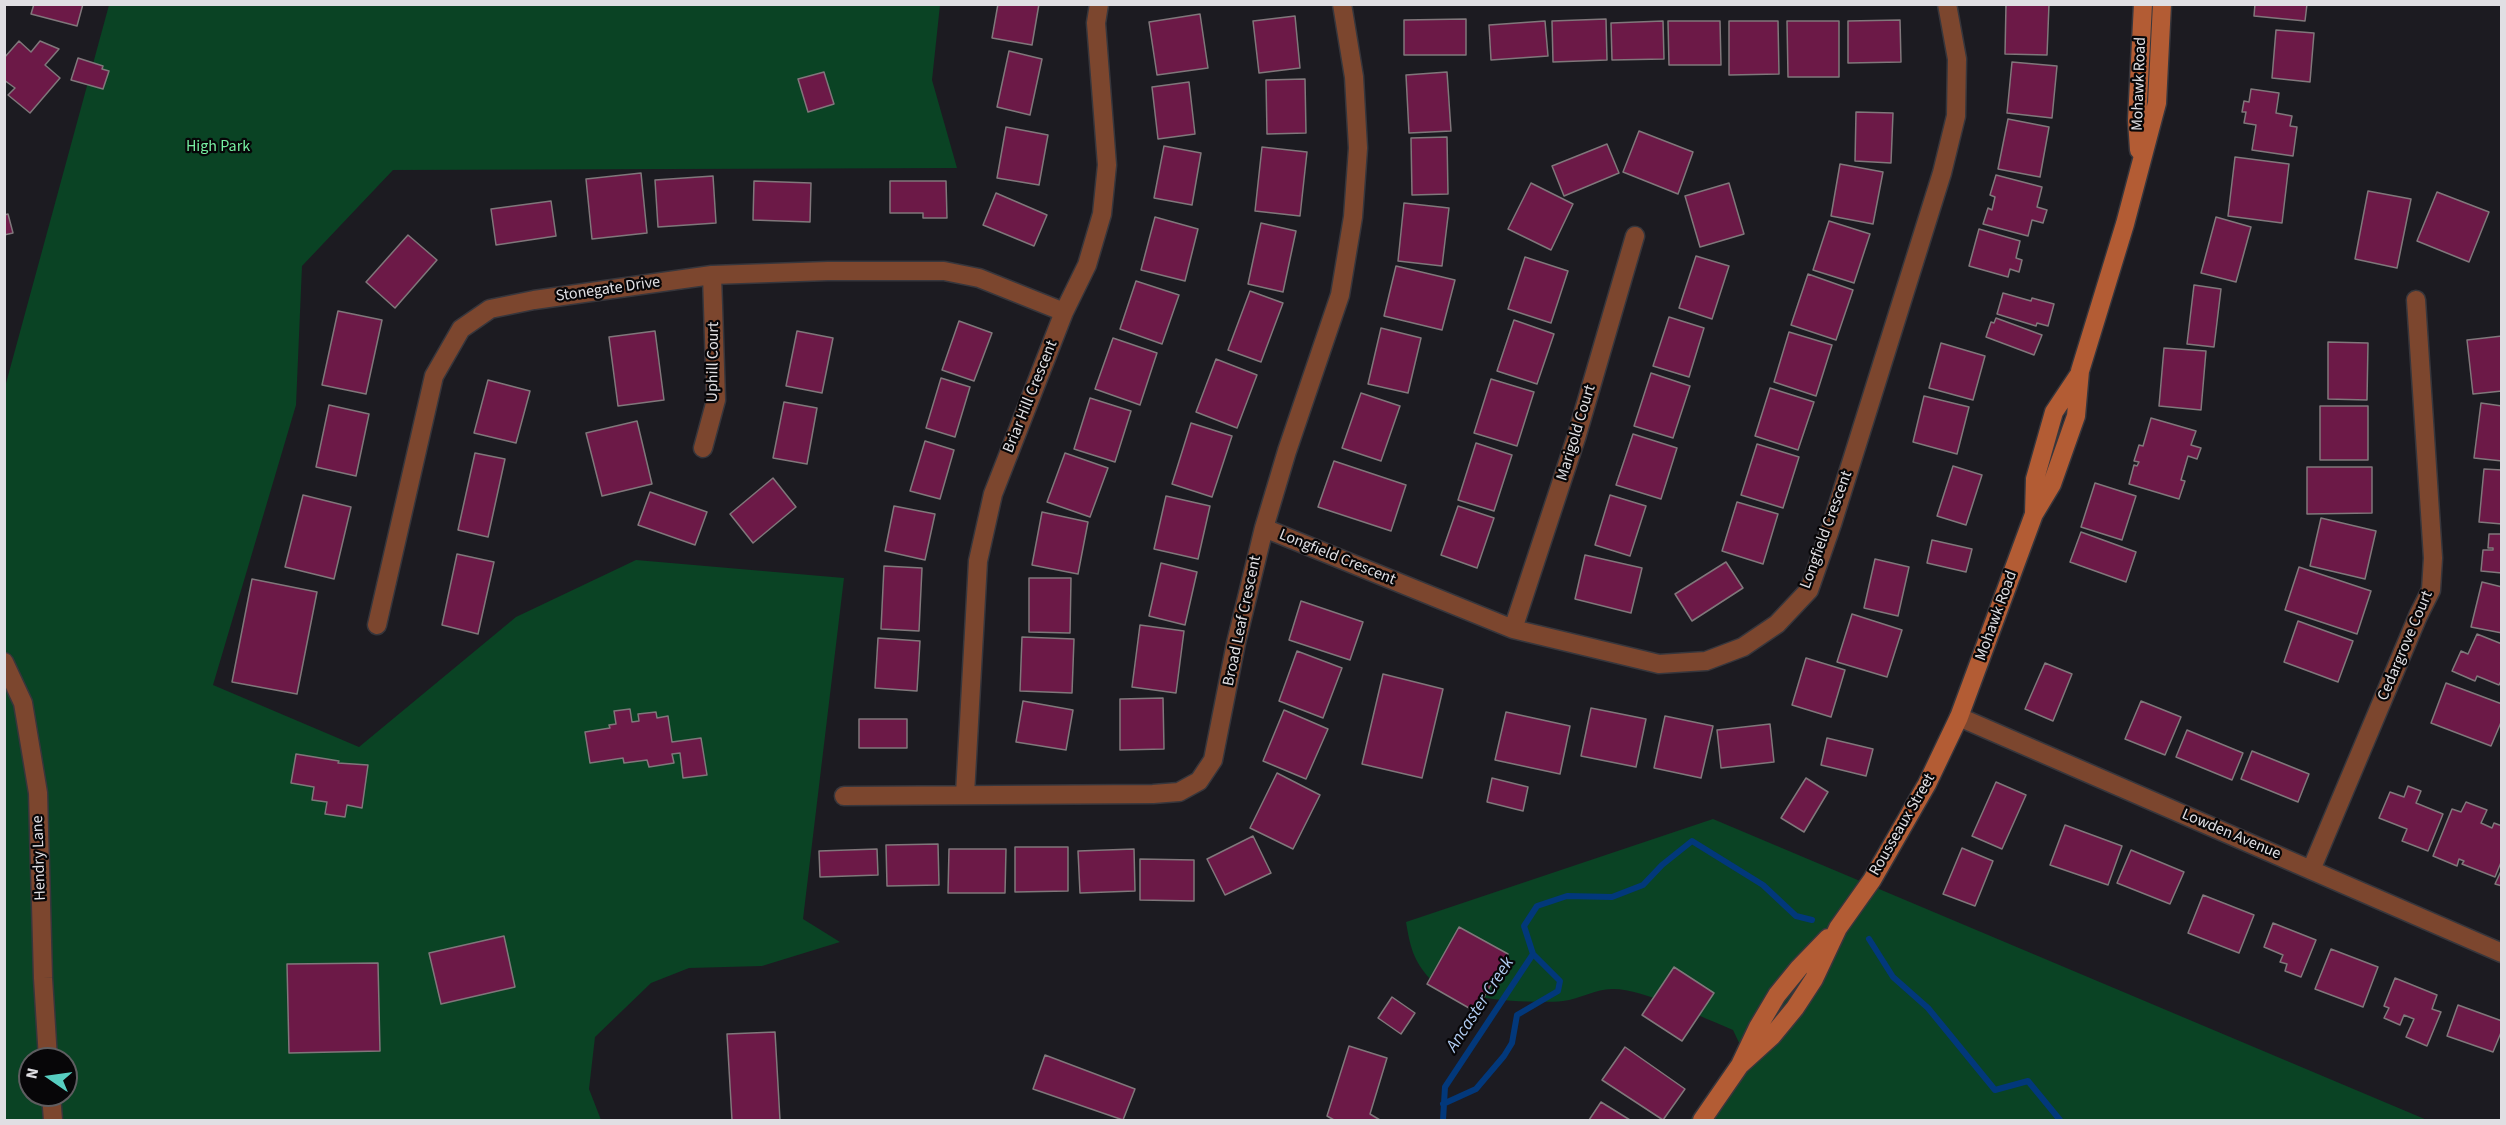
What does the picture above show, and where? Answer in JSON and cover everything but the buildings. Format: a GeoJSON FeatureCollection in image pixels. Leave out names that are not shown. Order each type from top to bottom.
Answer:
{"type":"FeatureCollection","features":[{"type":"Feature","properties":{"kind":"main road","name":"Mohawk Road"},"geometry":{"type":"LineString","coordinates":[[2139,164],[2137,120],[2143,4]]}},
{"type":"Feature","properties":{"kind":"main road","name":"Mohawk Road"},"geometry":{"type":"LineString","coordinates":[[1959,717],[2034,514],[2052,484],[2076,416],[2080,371],[2125,224],[2139,164],[2157,103],[2162,4]]}},
{"type":"Feature","properties":{"kind":"main road","name":"Rousseaux Street"},"geometry":{"type":"LineString","coordinates":[[1702,1120],[1740,1065],[1773,1036],[1814,979],[1838,928],[1872,880],[1927,784],[1959,717]]}},
{"type":"Feature","properties":{"kind":"street","name":"Briar Hill Crescent"},"geometry":{"type":"LineString","coordinates":[[965,794],[978,561],[993,494],[1064,312],[1087,265],[1102,214],[1107,165],[1096,23],[1099,4]]}},
{"type":"Feature","properties":{"kind":"street","name":"Broad Leaf Crescent"},"geometry":{"type":"LineString","coordinates":[[844,796],[1153,795],[1179,792],[1200,781],[1213,760],[1239,632],[1264,528],[1287,451],[1340,295],[1353,218],[1358,148],[1354,77],[1341,4]]}},
{"type":"Feature","properties":{"kind":"street","name":"Longfield Crescent"},"geometry":{"type":"LineString","coordinates":[[1264,528],[1513,629],[1659,664],[1706,661],[1743,647],[1777,624],[1809,590],[1939,184],[1956,116],[1957,59],[1947,4]]}},
{"type":"Feature","properties":{"kind":"street","name":"Marigold Court"},"geometry":{"type":"LineString","coordinates":[[1513,629],[1576,438],[1635,236]]}},
{"type":"Feature","properties":{"kind":"street","name":"Stonegate Drive"},"geometry":{"type":"LineString","coordinates":[[377,625],[434,376],[461,329],[490,309],[534,300],[712,275],[828,271],[944,271],[979,278],[1064,312]]}},
{"type":"Feature","properties":{"kind":"street","name":"Uphill Court"},"geometry":{"type":"LineString","coordinates":[[703,448],[716,400],[712,275]]}},
{"type":"Feature","properties":{"kind":"street","name":"Cedargrove Court"},"geometry":{"type":"LineString","coordinates":[[2311,870],[2431,590],[2433,558],[2416,300]]}},
{"type":"Feature","properties":{"kind":"street","name":"Hendry Lane"},"geometry":{"type":"LineString","coordinates":[[4,662],[23,703],[38,793],[47,1047]]}},
{"type":"Feature","properties":{"kind":"street","name":"Lowden Avenue"},"geometry":{"type":"LineString","coordinates":[[1959,717],[2502,954]]}},
{"type":"Feature","properties":{"kind":"green space","name":"High Park"},"geometry":{"type":"Polygon","coordinates":[[[109,5],[940,5],[932,80],[957,168],[393,170],[302,266],[296,405],[213,685],[359,747],[516,617],[636,560],[844,578],[803,919],[840,942],[762,966],[689,968],[651,983],[595,1037],[589,1089],[601,1120],[5,1120],[5,387],[109,5]]]}},
{"type":"Feature","properties":{"kind":"green space"},"geometry":{"type":"Polygon","coordinates":[[[1713,819],[2427,1120],[1690,1120],[1741,1047],[1733,1030],[1672,1005],[1624,990],[1606,989],[1569,1000],[1550,1002],[1494,999],[1455,992],[1430,979],[1416,959],[1406,922],[1713,819]]]}},
{"type":"Feature","properties":{"kind":"waterway","name":"Ancaster Creek"},"geometry":{"type":"LineString","coordinates":[[1443,1120],[1445,1087],[1533,954],[1524,926],[1537,906],[1567,896],[1612,897],[1643,885],[1662,865],[1692,841],[1763,885],[1796,916],[1812,920]]}},
{"type":"Feature","properties":{"kind":"waterway","name":"Ancaster Creek"},"geometry":{"type":"LineString","coordinates":[[1869,939],[1893,977],[1928,1008],[1995,1090],[2028,1081],[2060,1120]]}},
{"type":"Feature","properties":{"kind":"waterway"},"geometry":{"type":"LineString","coordinates":[[1443,1104],[1476,1089],[1512,1043],[1517,1015],[1558,991],[1560,981],[1533,954]]}}]}
